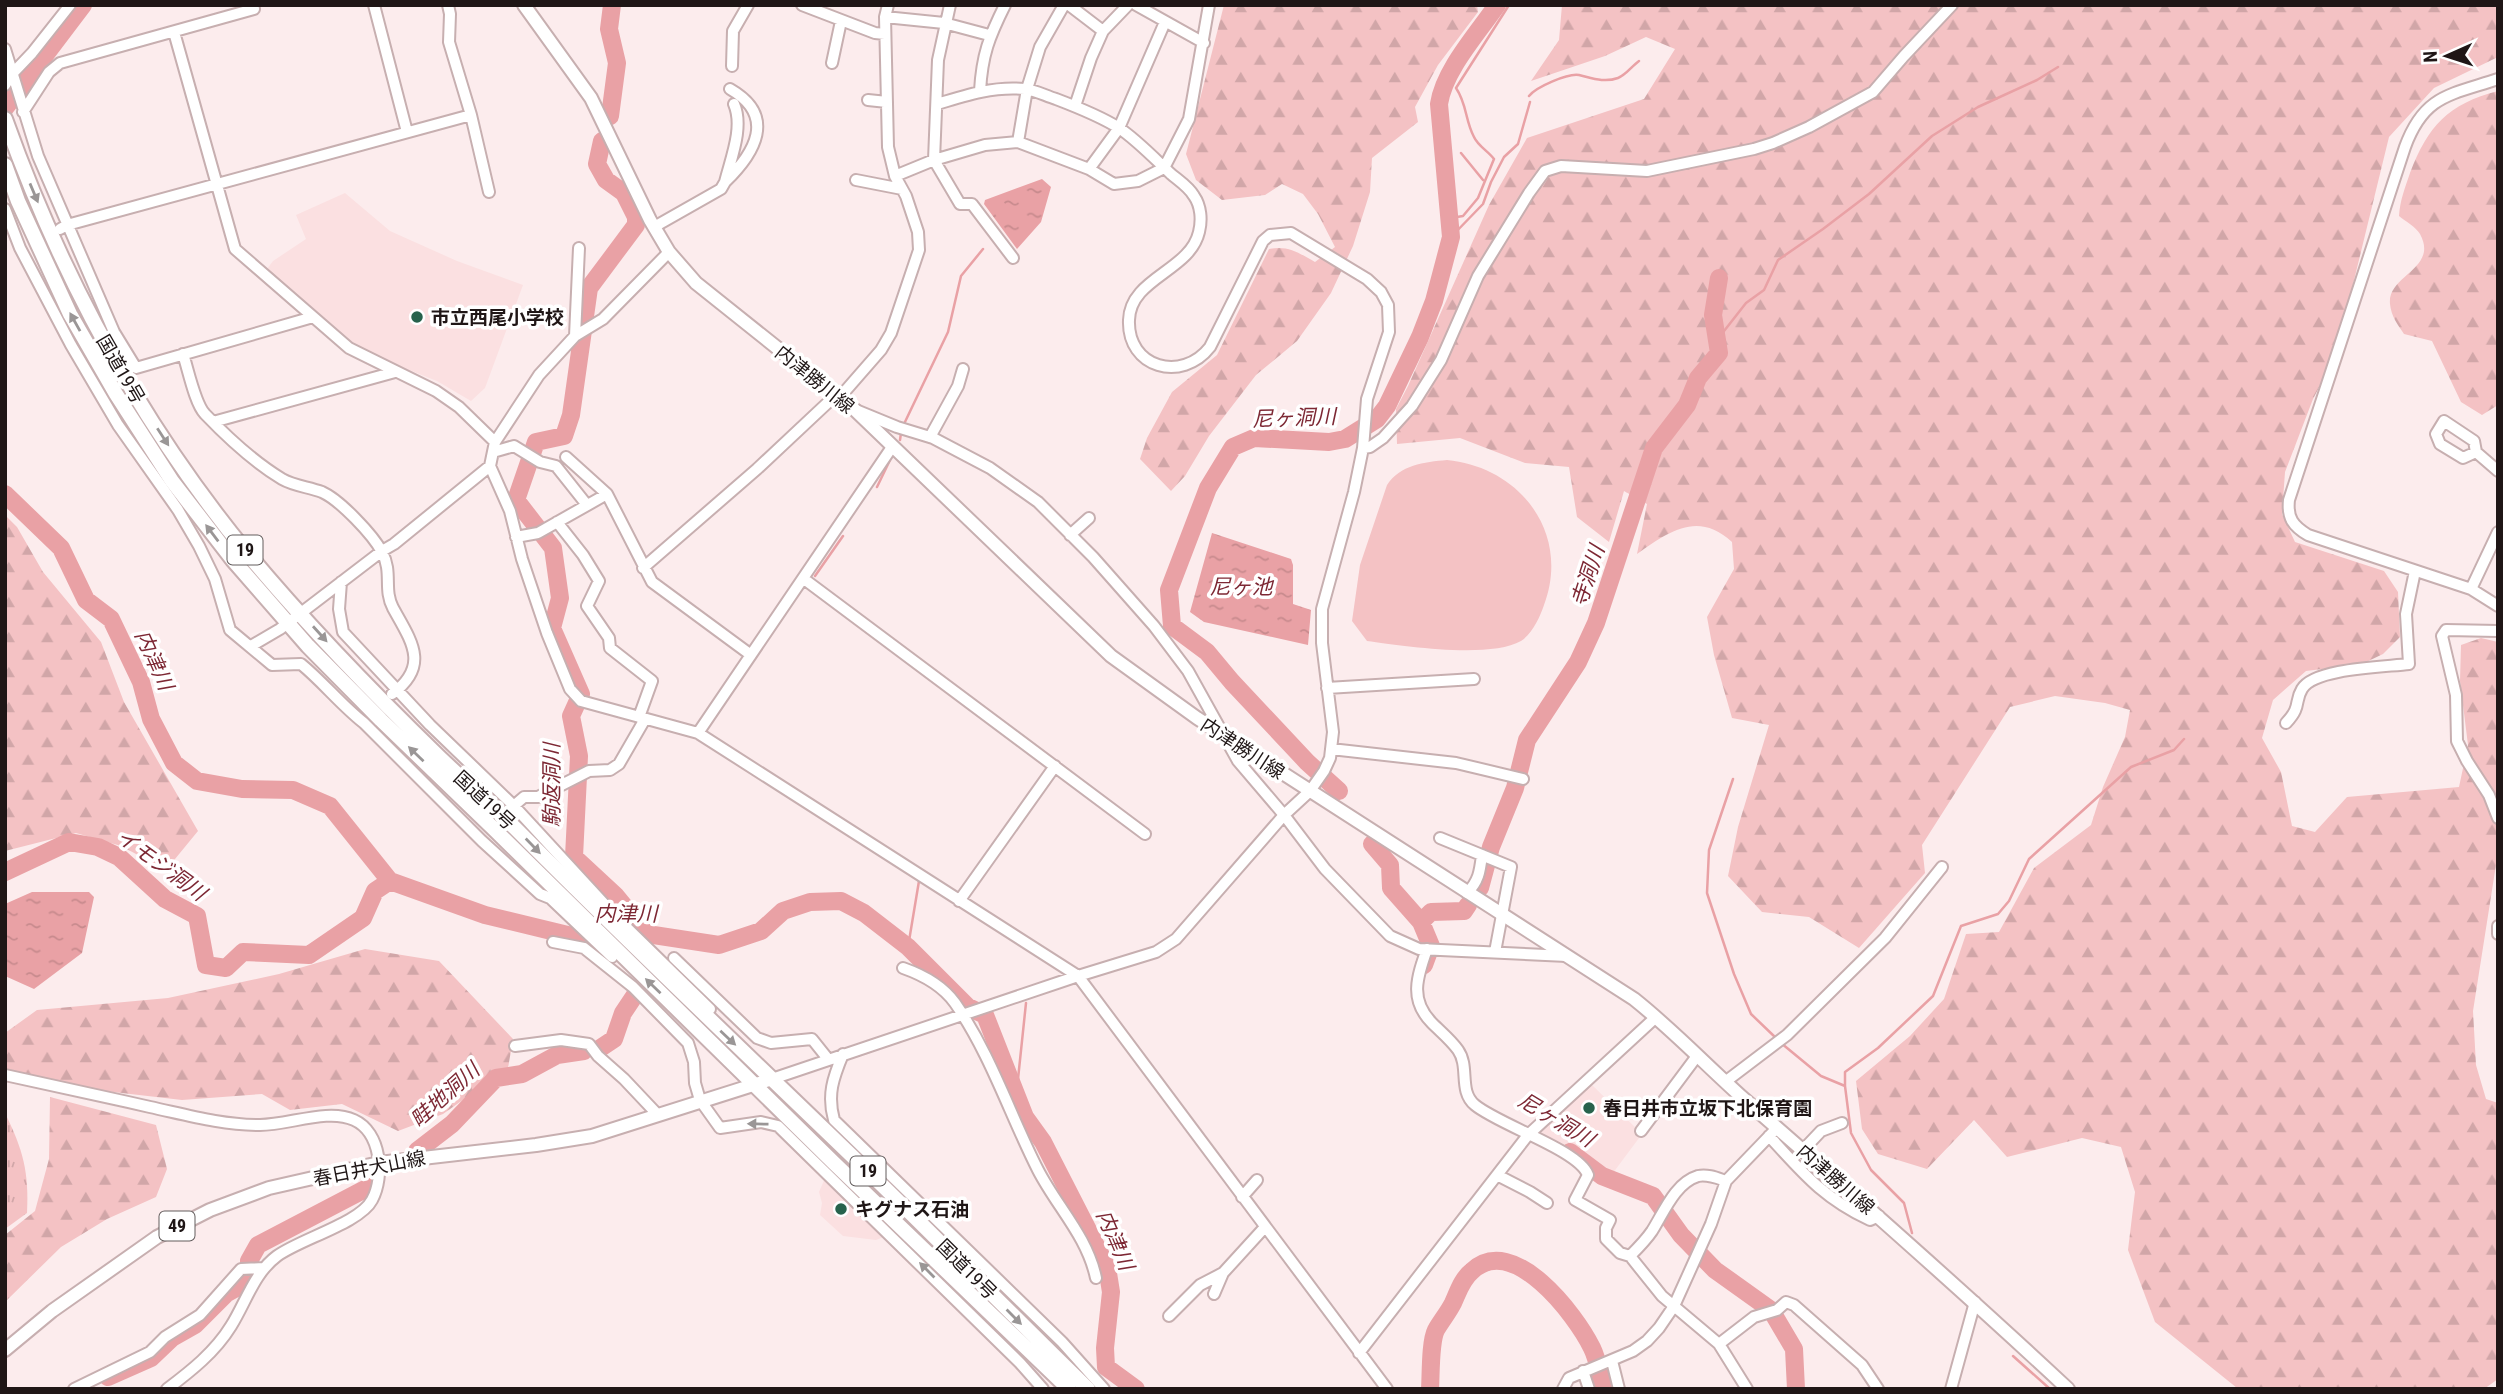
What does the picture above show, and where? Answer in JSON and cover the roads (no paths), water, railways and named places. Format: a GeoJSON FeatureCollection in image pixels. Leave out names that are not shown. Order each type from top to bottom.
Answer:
{"type":"FeatureCollection","features":[{"type":"Feature","properties":{"kind":"highway","name":"国道19号"},"geometry":{"type":"LineString","coordinates":[[7,124],[34,194],[84,304],[130,387],[200,491],[247,553],[433,752],[515,828],[576,900],[617,957],[756,1084],[834,1163],[1069,1389]]}},
{"type":"Feature","properties":{"kind":"highway","name":"国道19号"},"geometry":{"type":"LineString","coordinates":[[5,165],[18,201],[71,314],[116,394],[172,481],[233,561],[381,720],[576,900],[645,956],[915,1216],[1088,1389]]}},
{"type":"Feature","properties":{"kind":"main road","name":"内津勝川線"},"geometry":{"type":"LineString","coordinates":[[524,5],[591,99],[654,227],[669,252],[696,283],[855,410],[1111,656],[1223,735],[1314,787],[1467,893],[1634,999],[1698,1056],[1773,1132],[1803,1150],[1879,1216],[2068,1389]]}},
{"type":"Feature","properties":{"kind":"main road","name":"春日井犬山線"},"geometry":{"type":"LineString","coordinates":[[5,1350],[52,1311],[146,1244],[210,1210],[269,1188],[379,1163],[592,1136],[772,1079]]}},
{"type":"Feature","properties":{"kind":"street"},"geometry":{"type":"LineString","coordinates":[[10,80],[70,5]]}},
{"type":"Feature","properties":{"kind":"street"},"geometry":{"type":"LineString","coordinates":[[22,107],[49,72],[60,63],[254,9],[253,5]]}},
{"type":"Feature","properties":{"kind":"street"},"geometry":{"type":"LineString","coordinates":[[374,5],[408,132]]}},
{"type":"Feature","properties":{"kind":"street"},"geometry":{"type":"LineString","coordinates":[[448,5],[449,42],[471,115],[489,192]]}},
{"type":"Feature","properties":{"kind":"street"},"geometry":{"type":"LineString","coordinates":[[732,66],[733,31],[748,5]]}},
{"type":"Feature","properties":{"kind":"street"},"geometry":{"type":"LineString","coordinates":[[803,5],[841,21],[886,34]]}},
{"type":"Feature","properties":{"kind":"street"},"geometry":{"type":"LineString","coordinates":[[950,5],[938,60],[934,160],[960,204],[972,204],[1013,258]]}},
{"type":"Feature","properties":{"kind":"street"},"geometry":{"type":"LineString","coordinates":[[980,91],[982,64],[989,35],[1005,5]]}},
{"type":"Feature","properties":{"kind":"street"},"geometry":{"type":"LineString","coordinates":[[1018,142],[1027,89],[1040,47],[1066,5],[1103,32]]}},
{"type":"Feature","properties":{"kind":"street"},"geometry":{"type":"LineString","coordinates":[[1075,106],[1103,32],[1128,5]]}},
{"type":"Feature","properties":{"kind":"street"},"geometry":{"type":"LineString","coordinates":[[1136,5],[1204,43]]}},
{"type":"Feature","properties":{"kind":"street"},"geometry":{"type":"LineString","coordinates":[[895,176],[934,160],[985,145],[1018,142],[1089,169],[1114,184],[1138,181],[1164,168],[1189,119],[1209,5]]}},
{"type":"Feature","properties":{"kind":"street"},"geometry":{"type":"LineString","coordinates":[[1363,448],[1370,447],[1383,438],[1412,406],[1441,360],[1478,276],[1545,171],[1561,166],[1647,171],[1773,143],[1809,127],[1873,92],[1952,5]]}},
{"type":"Feature","properties":{"kind":"street"},"geometry":{"type":"LineString","coordinates":[[643,568],[757,470],[838,395],[881,351],[891,333],[919,250],[918,232],[895,176],[888,147],[886,11],[989,35]]}},
{"type":"Feature","properties":{"kind":"street"},"geometry":{"type":"LineString","coordinates":[[832,63],[841,21]]}},
{"type":"Feature","properties":{"kind":"street"},"geometry":{"type":"LineString","coordinates":[[1089,169],[1119,128],[1165,22]]}},
{"type":"Feature","properties":{"kind":"street"},"geometry":{"type":"LineString","coordinates":[[174,32],[236,249],[349,348],[436,390],[459,407],[494,447]]}},
{"type":"Feature","properties":{"kind":"street"},"geometry":{"type":"LineString","coordinates":[[5,49],[10,80],[22,107],[63,227],[114,332],[136,368],[313,317]]}},
{"type":"Feature","properties":{"kind":"street"},"geometry":{"type":"LineString","coordinates":[[2498,79],[2435,101],[2415,122],[2289,500],[2288,510],[2290,521],[2308,535],[2471,589],[2498,606]]}},
{"type":"Feature","properties":{"kind":"street"},"geometry":{"type":"LineString","coordinates":[[654,227],[721,189],[741,167],[754,146],[758,134],[757,122],[747,101],[730,89]]}},
{"type":"Feature","properties":{"kind":"street"},"geometry":{"type":"LineString","coordinates":[[772,1079],[1156,952],[1176,939],[1284,815],[1314,787],[1324,771],[1331,749],[1333,732],[1322,643],[1322,609],[1354,492],[1363,448],[1364,415],[1370,387],[1390,332],[1388,305],[1381,292],[1367,279],[1290,233],[1270,235],[1263,241],[1203,356],[1183,367],[1172,368],[1149,361],[1132,341],[1129,330],[1131,305],[1142,290],[1194,246],[1201,219],[1194,195],[1119,128],[1075,106],[1027,89],[980,91],[937,104]]}},
{"type":"Feature","properties":{"kind":"street"},"geometry":{"type":"LineString","coordinates":[[868,100],[887,102]]}},
{"type":"Feature","properties":{"kind":"street"},"geometry":{"type":"LineString","coordinates":[[725,182],[739,116],[734,104]]}},
{"type":"Feature","properties":{"kind":"street"},"geometry":{"type":"LineString","coordinates":[[63,227],[471,115]]}},
{"type":"Feature","properties":{"kind":"street"},"geometry":{"type":"LineString","coordinates":[[856,180],[902,188]]}},
{"type":"Feature","properties":{"kind":"street"},"geometry":{"type":"LineString","coordinates":[[5,209],[71,345],[111,413],[178,510],[199,546],[215,579],[230,630],[272,665],[301,664],[322,681],[351,713],[365,721],[540,894],[550,898],[617,957]]}},
{"type":"Feature","properties":{"kind":"street"},"geometry":{"type":"LineString","coordinates":[[575,336],[579,248]]}},
{"type":"Feature","properties":{"kind":"street"},"geometry":{"type":"LineString","coordinates":[[669,252],[603,319],[575,336],[539,375],[494,447],[490,466],[510,511],[547,633],[570,689],[581,701],[698,733],[1078,976],[1387,1389]]}},
{"type":"Feature","properties":{"kind":"street"},"geometry":{"type":"LineString","coordinates":[[183,354],[202,411],[213,422],[265,468],[286,482],[324,493],[359,522],[382,551],[389,571],[388,597],[413,644],[415,665],[409,680],[395,692]]}},
{"type":"Feature","properties":{"kind":"street"},"geometry":{"type":"LineString","coordinates":[[930,437],[958,386],[963,369]]}},
{"type":"Feature","properties":{"kind":"street"},"geometry":{"type":"LineString","coordinates":[[213,422],[395,372]]}},
{"type":"Feature","properties":{"kind":"street"},"geometry":{"type":"LineString","coordinates":[[855,410],[930,437],[990,468],[1038,502],[1154,626],[1188,671],[1238,761],[1325,869],[1390,936],[1427,949],[1567,956]]}},
{"type":"Feature","properties":{"kind":"street"},"geometry":{"type":"LineString","coordinates":[[494,447],[514,446],[540,462],[556,466],[587,505]]}},
{"type":"Feature","properties":{"kind":"street"},"geometry":{"type":"LineString","coordinates":[[698,733],[892,447]]}},
{"type":"Feature","properties":{"kind":"street"},"geometry":{"type":"LineString","coordinates":[[2476,452],[2498,471]]}},
{"type":"Feature","properties":{"kind":"street"},"geometry":{"type":"LineString","coordinates":[[566,457],[607,494],[652,582],[751,655]]}},
{"type":"Feature","properties":{"kind":"street"},"geometry":{"type":"LineString","coordinates":[[251,646],[394,544],[490,466]]}},
{"type":"Feature","properties":{"kind":"street"},"geometry":{"type":"LineString","coordinates":[[516,537],[538,533],[607,494]]}},
{"type":"Feature","properties":{"kind":"street"},"geometry":{"type":"LineString","coordinates":[[1070,535],[1089,518]]}},
{"type":"Feature","properties":{"kind":"street"},"geometry":{"type":"LineString","coordinates":[[511,807],[524,797],[538,797],[589,771],[610,770],[620,764],[642,718],[652,681],[610,648],[608,638],[587,607],[598,581],[583,555],[557,522]]}},
{"type":"Feature","properties":{"kind":"street"},"geometry":{"type":"LineString","coordinates":[[2471,589],[2498,532]]}},
{"type":"Feature","properties":{"kind":"street"},"geometry":{"type":"LineString","coordinates":[[2286,723],[2296,712],[2301,690],[2323,674],[2409,664],[2406,614],[2415,571]]}},
{"type":"Feature","properties":{"kind":"street"},"geometry":{"type":"LineString","coordinates":[[804,579],[1146,834]]}},
{"type":"Feature","properties":{"kind":"street"},"geometry":{"type":"LineString","coordinates":[[341,582],[339,609],[343,632],[395,692],[710,1009]]}},
{"type":"Feature","properties":{"kind":"street"},"geometry":{"type":"LineString","coordinates":[[2498,631],[2446,630],[2442,636],[2456,695],[2457,741],[2489,795],[2498,818]]}},
{"type":"Feature","properties":{"kind":"street"},"geometry":{"type":"LineString","coordinates":[[1327,688],[1474,679]]}},
{"type":"Feature","properties":{"kind":"street"},"geometry":{"type":"LineString","coordinates":[[1331,749],[1456,763],[1523,779]]}},
{"type":"Feature","properties":{"kind":"street"},"geometry":{"type":"LineString","coordinates":[[959,901],[1055,766]]}},
{"type":"Feature","properties":{"kind":"street"},"geometry":{"type":"LineString","coordinates":[[1440,838],[1511,867],[1495,952]]}},
{"type":"Feature","properties":{"kind":"street"},"geometry":{"type":"LineString","coordinates":[[1467,893],[1479,877],[1482,855]]}},
{"type":"Feature","properties":{"kind":"street"},"geometry":{"type":"LineString","coordinates":[[1725,1082],[1787,1035],[1885,937],[1942,867]]}},
{"type":"Feature","properties":{"kind":"street"},"geometry":{"type":"LineString","coordinates":[[2498,926],[2498,934]]}},
{"type":"Feature","properties":{"kind":"street"},"geometry":{"type":"LineString","coordinates":[[553,942],[584,948],[633,987],[688,1043],[700,1100],[720,1128],[761,1122],[778,1126],[1020,1363],[1043,1389]]}},
{"type":"Feature","properties":{"kind":"street"},"geometry":{"type":"LineString","coordinates":[[1427,949],[1416,984],[1418,1003],[1423,1014],[1462,1056],[1468,1098],[1498,1120],[1577,1160],[1587,1170],[1587,1179],[1575,1200],[1609,1220],[1606,1239],[1620,1253],[1630,1256],[1662,1296],[1719,1344],[1748,1389]]}},
{"type":"Feature","properties":{"kind":"street"},"geometry":{"type":"LineString","coordinates":[[674,958],[757,1038],[771,1043],[812,1039],[828,1059]]}},
{"type":"Feature","properties":{"kind":"street"},"geometry":{"type":"LineString","coordinates":[[903,968],[938,985],[954,1001],[990,1062],[1006,1104],[1039,1173],[1085,1244],[1096,1278]]}},
{"type":"Feature","properties":{"kind":"street"},"geometry":{"type":"LineString","coordinates":[[1359,1353],[1528,1135],[1656,1017]]}},
{"type":"Feature","properties":{"kind":"street"},"geometry":{"type":"LineString","coordinates":[[515,1046],[561,1040],[589,1044],[658,1115]]}},
{"type":"Feature","properties":{"kind":"street"},"geometry":{"type":"LineString","coordinates":[[843,1054],[830,1089],[834,1119],[1062,1342],[1104,1389]]}},
{"type":"Feature","properties":{"kind":"street"},"geometry":{"type":"LineString","coordinates":[[1641,1131],[1698,1056]]}},
{"type":"Feature","properties":{"kind":"street"},"geometry":{"type":"LineString","coordinates":[[5,1075],[225,1123],[287,1124],[324,1116],[342,1116],[357,1121],[367,1130],[374,1143],[379,1163],[378,1183],[372,1201],[361,1214],[277,1256],[264,1268],[230,1327],[213,1349],[190,1372],[167,1389]]}},
{"type":"Feature","properties":{"kind":"street"},"geometry":{"type":"LineString","coordinates":[[1803,1150],[1821,1131],[1842,1123]]}},
{"type":"Feature","properties":{"kind":"street"},"geometry":{"type":"LineString","coordinates":[[1563,1389],[1569,1378],[1612,1361],[1647,1341],[1659,1328],[1674,1306],[1712,1224],[1726,1181],[1773,1132],[1813,1184],[1844,1208],[1870,1220],[1879,1216]]}},
{"type":"Feature","properties":{"kind":"street"},"geometry":{"type":"LineString","coordinates":[[1497,1175],[1547,1203]]}},
{"type":"Feature","properties":{"kind":"street"},"geometry":{"type":"LineString","coordinates":[[1630,1256],[1646,1238],[1680,1188],[1700,1176],[1726,1181]]}},
{"type":"Feature","properties":{"kind":"street"},"geometry":{"type":"LineString","coordinates":[[1242,1196],[1257,1180]]}},
{"type":"Feature","properties":{"kind":"street"},"geometry":{"type":"LineString","coordinates":[[1214,1294],[1223,1273],[1265,1227]]}},
{"type":"Feature","properties":{"kind":"street"},"geometry":{"type":"LineString","coordinates":[[74,1389],[150,1352],[165,1337],[200,1315],[240,1269],[264,1268]]}},
{"type":"Feature","properties":{"kind":"street"},"geometry":{"type":"LineString","coordinates":[[1169,1316],[1200,1284],[1223,1273]]}},
{"type":"Feature","properties":{"kind":"street"},"geometry":{"type":"LineString","coordinates":[[1719,1344],[1754,1317],[1777,1310],[1786,1302],[1794,1305],[1862,1365],[1878,1389]]}},
{"type":"Feature","properties":{"kind":"street"},"geometry":{"type":"LineString","coordinates":[[1951,1389],[1975,1302]]}},
{"type":"Feature","properties":{"kind":"street"},"geometry":{"type":"LineString","coordinates":[[1612,1361],[1619,1389]]}},
{"type":"Feature","properties":{"kind":"street"},"geometry":{"type":"LineString","coordinates":[[1583,1371],[1589,1389]]}},
{"type":"Feature","properties":{"kind":"water"},"geometry":{"type":"Polygon","coordinates":[[[1042,179],[1051,187],[1041,222],[1017,249],[984,204],[985,200],[1042,179]]]}},
{"type":"Feature","properties":{"kind":"water","name":"尼ヶ池"},"geometry":{"type":"Polygon","coordinates":[[[1212,533],[1291,559],[1293,604],[1311,610],[1308,645],[1204,622],[1190,612],[1212,533]]]}},
{"type":"Feature","properties":{"kind":"water"},"geometry":{"type":"Polygon","coordinates":[[[32,892],[89,892],[94,897],[82,953],[34,989],[5,976],[5,904],[32,892]]]}},
{"type":"Feature","properties":{"kind":"waterway","name":"内津川"},"geometry":{"type":"LineString","coordinates":[[5,108],[83,5]]}},
{"type":"Feature","properties":{"kind":"waterway","name":"駒返洞川"},"geometry":{"type":"LineString","coordinates":[[610,116],[617,63],[609,29],[612,5]]}},
{"type":"Feature","properties":{"kind":"waterway","name":"尼ヶ洞川"},"geometry":{"type":"LineString","coordinates":[[1339,791],[1307,762],[1207,652],[1172,626],[1169,590],[1208,488],[1233,447],[1254,438],[1329,442],[1345,439],[1377,419],[1387,406],[1434,301],[1451,237],[1439,104],[1442,91],[1455,65],[1497,5]]}},
{"type":"Feature","properties":{"kind":"waterway"},"geometry":{"type":"LineString","coordinates":[[1451,218],[1463,216],[1478,198],[1494,159],[1474,137],[1456,88],[1509,5]]}},
{"type":"Feature","properties":{"kind":"waterway"},"geometry":{"type":"LineString","coordinates":[[1529,96],[1545,85],[1568,76],[1579,75],[1603,80],[1618,78],[1639,61]]}},
{"type":"Feature","properties":{"kind":"waterway"},"geometry":{"type":"LineString","coordinates":[[1717,340],[1746,303],[1764,290],[1778,260],[1869,194],[1932,136],[1978,107],[2037,80],[2058,67]]}},
{"type":"Feature","properties":{"kind":"waterway"},"geometry":{"type":"LineString","coordinates":[[1451,237],[1483,204],[1504,157],[1518,144],[1530,102]]}},
{"type":"Feature","properties":{"kind":"waterway","name":"駒返洞川"},"geometry":{"type":"LineString","coordinates":[[602,141],[597,164],[606,180],[624,193],[636,217],[636,225],[589,288],[571,415],[564,436],[536,442],[516,500],[553,548],[560,598],[552,628],[581,694],[571,716],[579,756],[574,857],[615,895],[647,934]]}},
{"type":"Feature","properties":{"kind":"waterway"},"geometry":{"type":"LineString","coordinates":[[1461,153],[1483,180]]}},
{"type":"Feature","properties":{"kind":"waterway"},"geometry":{"type":"LineString","coordinates":[[904,424],[948,332],[961,276],[983,249]]}},
{"type":"Feature","properties":{"kind":"waterway","name":"寺洞川"},"geometry":{"type":"LineString","coordinates":[[1480,888],[1491,847],[1515,788],[1527,740],[1578,662],[1596,623],[1654,448],[1687,405],[1698,378],[1719,353],[1713,315],[1719,278]]}},
{"type":"Feature","properties":{"kind":"waterway"},"geometry":{"type":"LineString","coordinates":[[900,440],[901,433]]}},
{"type":"Feature","properties":{"kind":"waterway"},"geometry":{"type":"LineString","coordinates":[[877,487],[890,460]]}},
{"type":"Feature","properties":{"kind":"waterway","name":"内津川"},"geometry":{"type":"LineString","coordinates":[[5,494],[61,548],[86,600],[111,619],[141,682],[151,719],[174,763],[197,781],[242,789],[293,790],[330,806],[390,881],[485,915],[576,937],[647,934],[719,945],[761,931],[783,911],[810,902],[841,901],[864,913],[908,947],[968,1007],[985,1015],[1025,1117],[1043,1142],[1107,1267],[1111,1292],[1105,1348],[1106,1367],[1136,1389]]}},
{"type":"Feature","properties":{"kind":"waterway"},"geometry":{"type":"LineString","coordinates":[[815,576],[843,536]]}},
{"type":"Feature","properties":{"kind":"waterway"},"geometry":{"type":"LineString","coordinates":[[1845,1086],[1845,1072],[1878,1048],[1933,996],[1961,926],[1998,914],[2009,901],[2029,859],[2131,767],[2174,750],[2184,739]]}},
{"type":"Feature","properties":{"kind":"waterway"},"geometry":{"type":"LineString","coordinates":[[1733,779],[1709,850],[1707,893],[1734,974],[1751,1014],[1776,1038]]}},
{"type":"Feature","properties":{"kind":"waterway","name":"イモジ洞川"},"geometry":{"type":"LineString","coordinates":[[5,872],[69,842],[98,847],[119,857],[165,899],[197,916],[206,965],[226,968],[243,952],[309,955],[363,918],[375,891],[390,881]]}},
{"type":"Feature","properties":{"kind":"waterway","name":"尼ヶ洞川"},"geometry":{"type":"LineString","coordinates":[[1372,844],[1390,865],[1391,888],[1421,922],[1431,946],[1424,965]]}},
{"type":"Feature","properties":{"kind":"waterway"},"geometry":{"type":"LineString","coordinates":[[908,947],[919,881]]}},
{"type":"Feature","properties":{"kind":"waterway","name":"寺洞川"},"geometry":{"type":"LineString","coordinates":[[1421,922],[1431,912],[1464,911],[1468,905]]}},
{"type":"Feature","properties":{"kind":"waterway","name":"畦地洞川"},"geometry":{"type":"LineString","coordinates":[[599,1049],[614,1039],[623,1013],[635,995]]}},
{"type":"Feature","properties":{"kind":"waterway"},"geometry":{"type":"LineString","coordinates":[[1016,1098],[1026,1003]]}},
{"type":"Feature","properties":{"kind":"waterway"},"geometry":{"type":"LineString","coordinates":[[1781,1043],[1821,1076],[1845,1086],[1851,1133],[1871,1170],[1904,1203],[1912,1233]]}},
{"type":"Feature","properties":{"kind":"waterway","name":"畦地洞川"},"geometry":{"type":"LineString","coordinates":[[417,1151],[452,1124],[496,1078],[522,1074],[557,1055],[584,1051]]}},
{"type":"Feature","properties":{"kind":"waterway","name":"尼ヶ洞川"},"geometry":{"type":"LineString","coordinates":[[1570,1152],[1602,1176],[1653,1196],[1681,1235],[1715,1270],[1771,1310],[1794,1349],[1796,1389]]}},
{"type":"Feature","properties":{"kind":"waterway","name":"畦地洞川"},"geometry":{"type":"LineString","coordinates":[[249,1261],[258,1245],[369,1187]]}},
{"type":"Feature","properties":{"kind":"waterway","name":"内津川"},"geometry":{"type":"LineString","coordinates":[[1430,1389],[1436,1330],[1466,1278],[1472,1271],[1488,1262],[1506,1262],[1524,1270],[1558,1299],[1592,1348],[1604,1389]]}},
{"type":"Feature","properties":{"kind":"waterway","name":"畦地洞川"},"geometry":{"type":"LineString","coordinates":[[108,1377],[151,1358],[172,1338],[195,1325],[227,1293],[238,1287],[242,1277]]}},
{"type":"Feature","properties":{"kind":"waterway"},"geometry":{"type":"LineString","coordinates":[[2013,1356],[2050,1389]]}},
{"type":"Feature","properties":{"kind":"place","name":"市立西尾小学校"},"geometry":{"type":"Point","coordinates":[417,317]}},
{"type":"Feature","properties":{"kind":"place","name":"春日井市立坂下北保育園"},"geometry":{"type":"Point","coordinates":[1589,1108]}},
{"type":"Feature","properties":{"kind":"place","name":"キグナス石油"},"geometry":{"type":"Point","coordinates":[841,1209]}}]}
